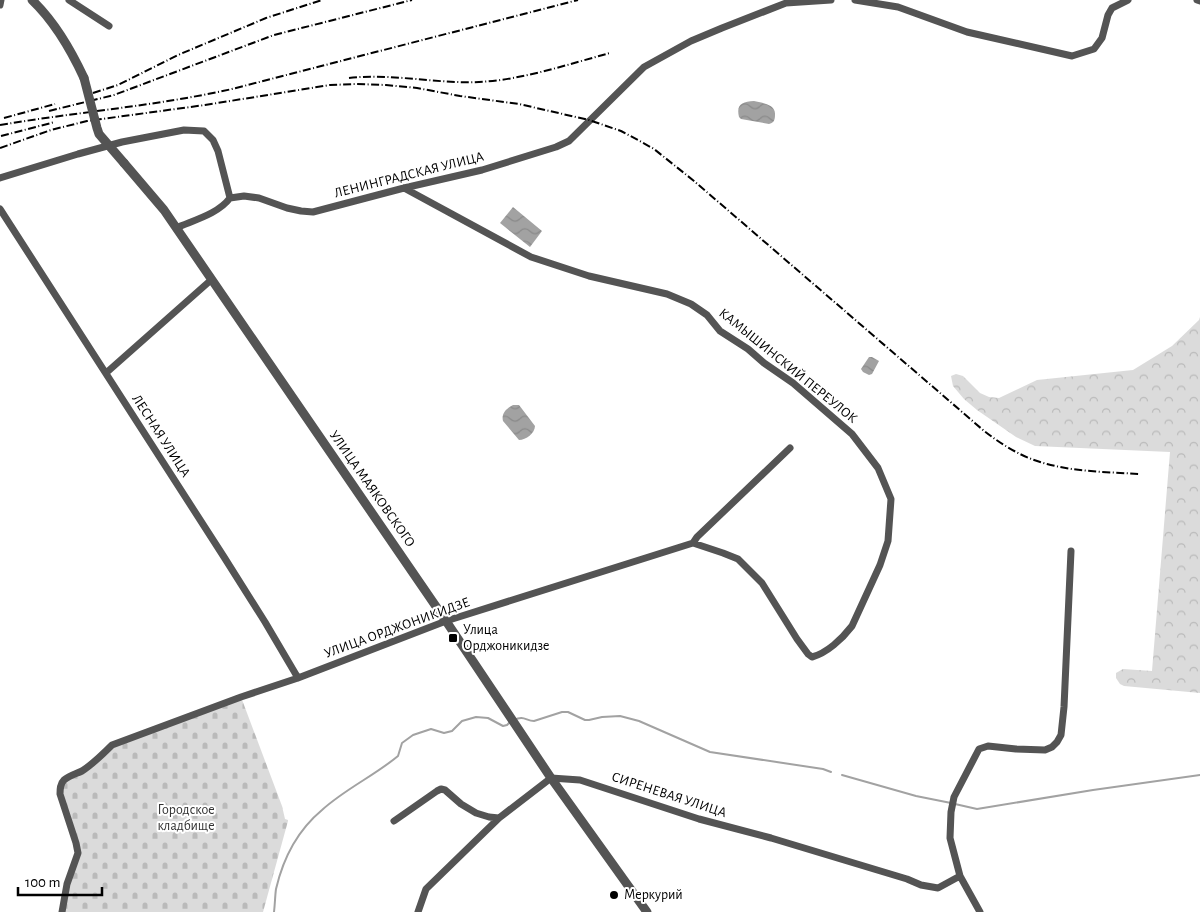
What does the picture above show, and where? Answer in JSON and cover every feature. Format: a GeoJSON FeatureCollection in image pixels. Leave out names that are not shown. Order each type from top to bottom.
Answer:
{"type":"FeatureCollection","features":[{"type":"Feature","properties":{"kind":"street"},"geometry":{"type":"LineString","coordinates":[[0,5],[1,0]]}},
{"type":"Feature","properties":{"kind":"street","name":"УЛИЦА МАЯКОВСКОГО"},"geometry":{"type":"LineString","coordinates":[[32,0],[58,32],[76,62],[84,78],[99,134],[164,210],[446,621],[551,778],[647,912]]}},
{"type":"Feature","properties":{"kind":"street"},"geometry":{"type":"LineString","coordinates":[[69,0],[109,26]]}},
{"type":"Feature","properties":{"kind":"street","name":"ЛЕНИНГРАДСКАЯ УЛИЦА"},"geometry":{"type":"LineString","coordinates":[[230,198],[244,196],[259,198],[301,212],[314,212],[482,170],[546,150],[569,141],[644,67],[691,41],[786,3],[831,0]]}},
{"type":"Feature","properties":{"kind":"street"},"geometry":{"type":"LineString","coordinates":[[856,0],[898,7],[967,32],[1072,56],[1094,48],[1102,38],[1108,15],[1112,8],[1128,0]]}},
{"type":"Feature","properties":{"kind":"street"},"geometry":{"type":"LineString","coordinates":[[0,178],[122,142],[184,130],[204,131],[213,140],[218,152],[230,198],[224,206],[176,228]]}},
{"type":"Feature","properties":{"kind":"street","name":"КАМЫШИНСКИЙ ПЕРЕУЛОК"},"geometry":{"type":"LineString","coordinates":[[404,188],[531,257],[589,276],[667,294],[691,304],[707,315],[720,331],[748,349],[764,363],[793,383],[852,434],[878,468],[891,499],[888,541],[880,565],[852,626],[818,656],[812,657],[808,654],[762,583],[738,560],[693,542]]}},
{"type":"Feature","properties":{"kind":"street","name":"ЛЕСНАЯ УЛИЦА"},"geometry":{"type":"LineString","coordinates":[[0,209],[265,622],[298,678]]}},
{"type":"Feature","properties":{"kind":"street"},"geometry":{"type":"LineString","coordinates":[[106,373],[211,280]]}},
{"type":"Feature","properties":{"kind":"street"},"geometry":{"type":"LineString","coordinates":[[693,542],[790,448]]}},
{"type":"Feature","properties":{"kind":"street","name":"УЛИЦА ОРДЖОНИКИДЗЕ"},"geometry":{"type":"LineString","coordinates":[[62,912],[67,884],[78,853],[60,794],[60,788],[63,781],[81,771],[112,745],[298,678],[446,621],[693,542]]}},
{"type":"Feature","properties":{"kind":"street"},"geometry":{"type":"LineString","coordinates":[[980,912],[960,876],[950,838],[951,812],[954,797],[979,749],[988,746],[1045,750],[1057,742],[1061,735],[1064,708],[1071,551]]}},
{"type":"Feature","properties":{"kind":"street"},"geometry":{"type":"LineString","coordinates":[[418,912],[426,889],[499,818],[551,778]]}},
{"type":"Feature","properties":{"kind":"street","name":"СИРЕНЕВАЯ УЛИЦА"},"geometry":{"type":"LineString","coordinates":[[551,778],[580,780],[699,819],[771,838],[921,885],[938,888],[960,876]]}},
{"type":"Feature","properties":{"kind":"street"},"geometry":{"type":"LineString","coordinates":[[394,821],[441,789],[476,813],[499,818]]}},
{"type":"Feature","properties":{"kind":"green space"},"geometry":{"type":"Polygon","coordinates":[[[1200,317],[1200,693],[1124,686],[1116,678],[1116,673],[1123,669],[1152,671],[1170,452],[1035,446],[1016,437],[977,410],[953,386],[951,376],[956,374],[963,376],[980,393],[989,397],[999,398],[1037,380],[1133,370],[1172,346],[1200,317]]]}},
{"type":"Feature","properties":{"kind":"green space","name":"Городское кладбище"},"geometry":{"type":"Polygon","coordinates":[[[241,697],[282,806],[285,819],[288,820],[263,912],[62,912],[78,853],[60,787],[72,775],[112,745],[241,697]]]}},
{"type":"Feature","properties":{"kind":"water"},"geometry":{"type":"Polygon","coordinates":[[[754,101],[773,108],[775,119],[773,122],[769,124],[739,117],[739,106],[746,102],[754,101]]]}},
{"type":"Feature","properties":{"kind":"water"},"geometry":{"type":"Polygon","coordinates":[[[513,207],[542,231],[530,247],[500,223],[513,207]]]}},
{"type":"Feature","properties":{"kind":"water"},"geometry":{"type":"Polygon","coordinates":[[[869,357],[879,361],[872,374],[869,375],[861,369],[869,357]]]}},
{"type":"Feature","properties":{"kind":"water"},"geometry":{"type":"Polygon","coordinates":[[[513,405],[519,405],[535,426],[532,434],[522,440],[519,440],[503,421],[505,411],[513,405]]]}},
{"type":"Feature","properties":{"kind":"waterway"},"geometry":{"type":"LineString","coordinates":[[514,720],[523,718],[534,721],[562,712],[568,712],[585,720],[620,716],[639,721],[710,752],[823,769],[831,772]]}},
{"type":"Feature","properties":{"kind":"waterway"},"geometry":{"type":"LineString","coordinates":[[274,912],[279,878],[287,856],[299,836],[313,818],[331,802],[398,756],[402,743],[413,735],[431,729],[444,733],[452,731],[462,721],[476,717],[488,718],[503,726],[510,722]]}},
{"type":"Feature","properties":{"kind":"waterway"},"geometry":{"type":"LineString","coordinates":[[842,775],[916,796],[951,803]]}},
{"type":"Feature","properties":{"kind":"waterway"},"geometry":{"type":"LineString","coordinates":[[955,804],[977,809],[1200,775]]}},
{"type":"Feature","properties":{"kind":"railway"},"geometry":{"type":"LineString","coordinates":[[93,93],[118,85],[178,55],[266,18],[322,0]]}},
{"type":"Feature","properties":{"kind":"railway"},"geometry":{"type":"LineString","coordinates":[[49,111],[114,95],[274,35],[412,0]]}},
{"type":"Feature","properties":{"kind":"railway"},"geometry":{"type":"LineString","coordinates":[[0,125],[175,100],[232,89],[578,0]]}},
{"type":"Feature","properties":{"kind":"railway"},"geometry":{"type":"LineString","coordinates":[[349,78],[381,77],[447,82],[495,81],[545,71],[610,53]]}},
{"type":"Feature","properties":{"kind":"railway"},"geometry":{"type":"LineString","coordinates":[[0,148],[51,130],[87,121],[330,85],[357,84],[417,88],[519,104],[589,120],[621,131],[654,149],[694,181],[983,430],[1005,446],[1021,455],[1058,467],[1139,474]]}},
{"type":"Feature","properties":{"kind":"railway"},"geometry":{"type":"LineString","coordinates":[[4,118],[55,104]]}},
{"type":"Feature","properties":{"kind":"railway"},"geometry":{"type":"LineString","coordinates":[[1,136],[55,122]]}},
{"type":"Feature","properties":{"kind":"place","name":"Улица Орджоникидзе"},"geometry":{"type":"Point","coordinates":[453,638]}},
{"type":"Feature","properties":{"kind":"place","name":"Меркурий"},"geometry":{"type":"Point","coordinates":[614,895]}}]}
